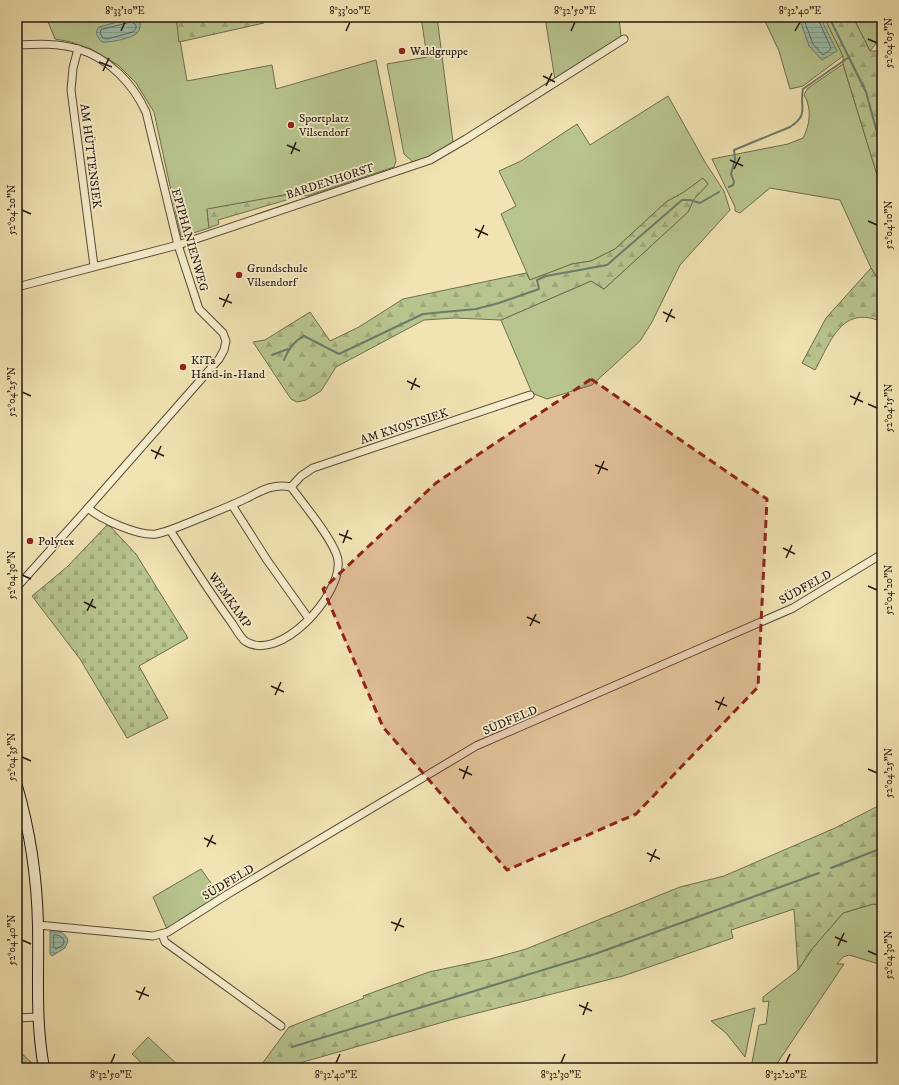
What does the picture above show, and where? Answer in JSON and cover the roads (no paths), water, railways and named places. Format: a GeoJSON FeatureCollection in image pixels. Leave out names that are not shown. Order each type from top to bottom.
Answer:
{"type":"FeatureCollection","features":[{"type":"Feature","properties":{"kind":"main road"},"geometry":{"type":"LineString","coordinates":[[17,786],[27,826],[36,887],[38,925],[38,1017],[40,1048],[44,1068]]}},
{"type":"Feature","properties":{"kind":"street","name":"BARDENHORST"},"geometry":{"type":"LineString","coordinates":[[17,288],[94,266],[178,245],[430,160],[466,139],[624,39]]}},
{"type":"Feature","properties":{"kind":"street","name":"EPIPHANIENWEG"},"geometry":{"type":"LineString","coordinates":[[17,45],[52,45],[78,49],[101,59],[118,72],[140,99],[146,112],[178,245],[199,310],[223,333],[226,342],[219,360],[17,587]]}},
{"type":"Feature","properties":{"kind":"street","name":"AM HÜTTENSIEK"},"geometry":{"type":"LineString","coordinates":[[78,49],[73,68],[71,90],[94,266]]}},
{"type":"Feature","properties":{"kind":"street","name":"AM KNOSTSIEK"},"geometry":{"type":"LineString","coordinates":[[291,487],[301,476],[313,468],[530,395]]}},
{"type":"Feature","properties":{"kind":"street"},"geometry":{"type":"LineString","coordinates":[[88,508],[94,513],[112,522],[144,534],[156,534],[170,530],[232,505],[272,486],[281,485],[291,487]]}},
{"type":"Feature","properties":{"kind":"street","name":"WEMKAMP"},"geometry":{"type":"LineString","coordinates":[[170,530],[212,596],[244,640],[253,645],[263,646],[274,643],[288,636],[318,610],[326,599],[338,572],[336,551],[320,525],[291,487]]}},
{"type":"Feature","properties":{"kind":"street"},"geometry":{"type":"LineString","coordinates":[[232,505],[267,560],[309,619]]}},
{"type":"Feature","properties":{"kind":"street","name":"SÜDFELD"},"geometry":{"type":"LineString","coordinates":[[38,925],[153,936],[168,932],[476,746],[793,608],[882,554]]}},
{"type":"Feature","properties":{"kind":"street"},"geometry":{"type":"LineString","coordinates":[[162,934],[165,942],[281,1026]]}},
{"type":"Feature","properties":{"kind":"street"},"geometry":{"type":"LineString","coordinates":[[17,1018],[38,1017]]}},
{"type":"Feature","properties":{"kind":"water"},"geometry":{"type":"Polygon","coordinates":[[[799,17],[820,17],[837,51],[822,60],[809,46],[799,17]]]}},
{"type":"Feature","properties":{"kind":"water"},"geometry":{"type":"Polygon","coordinates":[[[132,18],[138,20],[140,23],[140,28],[136,34],[132,36],[121,40],[102,42],[96,33],[99,27],[132,18]]]}},
{"type":"Feature","properties":{"kind":"water"},"geometry":{"type":"Polygon","coordinates":[[[50,931],[61,932],[68,941],[65,948],[52,956],[50,954],[50,931]]]}},
{"type":"Feature","properties":{"kind":"waterway"},"geometry":{"type":"LineString","coordinates":[[829,17],[866,92],[882,151]]}},
{"type":"Feature","properties":{"kind":"waterway"},"geometry":{"type":"LineString","coordinates":[[729,187],[733,185],[734,182],[731,174],[735,159],[734,150],[790,127],[800,118],[802,114],[803,89],[849,57]]}},
{"type":"Feature","properties":{"kind":"waterway"},"geometry":{"type":"LineString","coordinates":[[284,360],[287,352],[297,340],[304,336],[339,354],[423,314],[476,309],[499,303],[539,289],[537,280],[546,276],[607,265],[682,200],[690,200],[700,203],[719,192]]}},
{"type":"Feature","properties":{"kind":"waterway"},"geometry":{"type":"LineString","coordinates":[[272,355],[288,349]]}},
{"type":"Feature","properties":{"kind":"waterway"},"geometry":{"type":"LineString","coordinates":[[831,868],[882,848]]}},
{"type":"Feature","properties":{"kind":"waterway"},"geometry":{"type":"LineString","coordinates":[[292,1047],[595,954],[819,873]]}},
{"type":"Feature","properties":{"kind":"place","name":"Waldgruppe"},"geometry":{"type":"Point","coordinates":[402,51]}},
{"type":"Feature","properties":{"kind":"place","name":"Sportplatz Vilsendorf"},"geometry":{"type":"Point","coordinates":[291,125]}},
{"type":"Feature","properties":{"kind":"place","name":"Grundschule Vilsendorf"},"geometry":{"type":"Point","coordinates":[239,275]}},
{"type":"Feature","properties":{"kind":"place","name":"KiTa Hand-in-Hand"},"geometry":{"type":"Point","coordinates":[183,367]}},
{"type":"Feature","properties":{"kind":"place","name":"Polytex"},"geometry":{"type":"Point","coordinates":[30,541]}}]}
